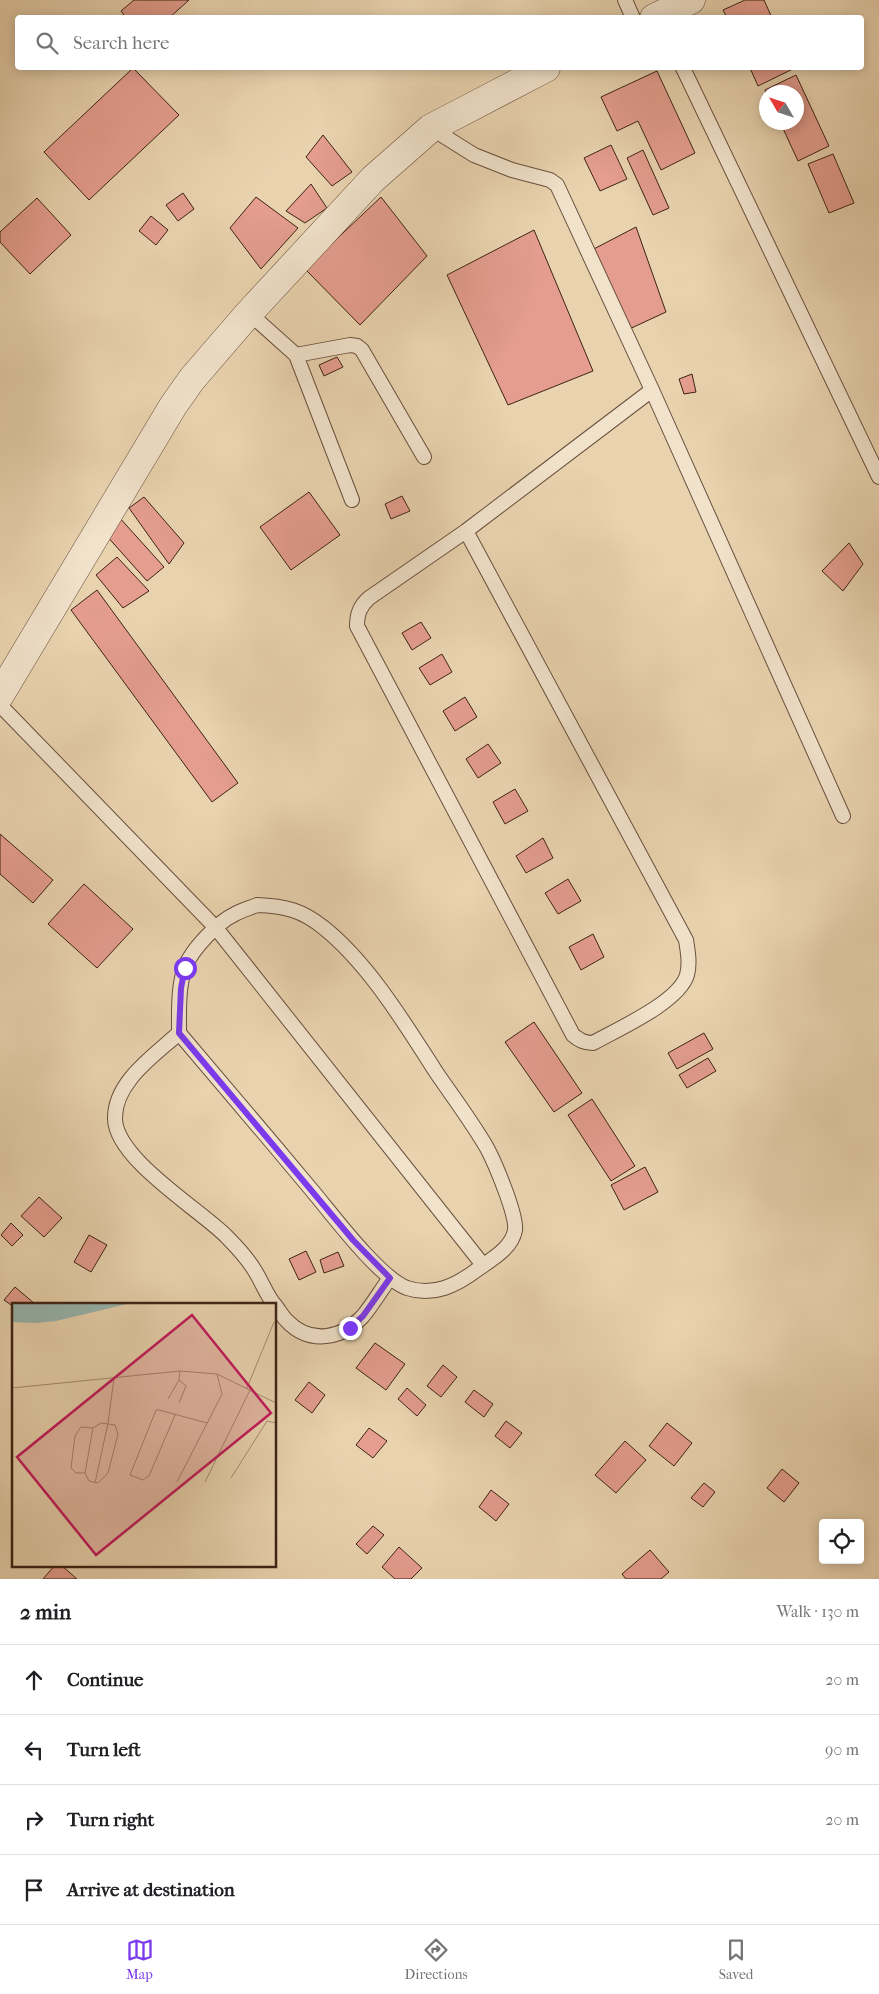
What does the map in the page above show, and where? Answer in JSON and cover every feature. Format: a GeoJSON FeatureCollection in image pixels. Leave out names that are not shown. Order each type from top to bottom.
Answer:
{"type":"FeatureCollection","features":[{"type":"Feature","properties":{"kind":"street"},"geometry":{"type":"LineString","coordinates":[[656,15],[691,0]]}},
{"type":"Feature","properties":{"kind":"street"},"geometry":{"type":"LineString","coordinates":[[0,695],[173,406],[192,379],[249,313],[373,179],[431,128],[542,70]]}},
{"type":"Feature","properties":{"kind":"lane"},"geometry":{"type":"LineString","coordinates":[[625,0],[648,15]]}},
{"type":"Feature","properties":{"kind":"lane"},"geometry":{"type":"LineString","coordinates":[[684,70],[879,477]]}},
{"type":"Feature","properties":{"kind":"lane"},"geometry":{"type":"LineString","coordinates":[[431,128],[474,155],[512,170],[550,180],[557,186],[652,390],[843,816]]}},
{"type":"Feature","properties":{"kind":"lane"},"geometry":{"type":"LineString","coordinates":[[249,313],[296,355],[352,500]]}},
{"type":"Feature","properties":{"kind":"lane"},"geometry":{"type":"LineString","coordinates":[[296,355],[350,345],[358,346],[424,457]]}},
{"type":"Feature","properties":{"kind":"lane"},"geometry":{"type":"LineString","coordinates":[[466,531],[686,940],[689,959],[687,976],[679,990],[665,1002],[593,1043],[579,1040],[573,1035],[357,626],[357,615],[369,598],[466,531],[652,390]]}},
{"type":"Feature","properties":{"kind":"lane"},"geometry":{"type":"LineString","coordinates":[[0,706],[216,928],[483,1265]]}},
{"type":"Feature","properties":{"kind":"lane"},"geometry":{"type":"LineString","coordinates":[[257,905],[281,906],[299,912],[323,927],[350,951],[397,1012],[487,1149],[514,1214],[515,1230],[511,1241],[503,1250],[462,1282],[448,1288],[420,1291],[405,1287],[390,1278],[353,1240],[179,1033],[181,988],[185,968],[191,955],[216,928],[234,914],[257,905]]}},
{"type":"Feature","properties":{"kind":"lane"},"geometry":{"type":"LineString","coordinates":[[179,1033],[129,1080],[119,1099],[115,1120],[121,1138],[143,1167],[226,1236],[254,1269],[273,1303]]}},
{"type":"Feature","properties":{"kind":"lane"},"geometry":{"type":"LineString","coordinates":[[276,1307],[287,1321],[298,1330],[314,1336],[334,1336],[350,1328],[363,1316],[390,1278]]}},
{"type":"Feature","properties":{"kind":"building"},"geometry":{"type":"Polygon","coordinates":[[[134,0],[189,0],[172,15],[124,15],[121,11],[134,0]]]}},
{"type":"Feature","properties":{"kind":"building"},"geometry":{"type":"Polygon","coordinates":[[[745,0],[764,0],[771,15],[726,15],[723,10],[745,0]]]}},
{"type":"Feature","properties":{"kind":"building"},"geometry":{"type":"Polygon","coordinates":[[[131,70],[135,70],[179,115],[89,200],[44,152],[131,70]]]}},
{"type":"Feature","properties":{"kind":"building"},"geometry":{"type":"Polygon","coordinates":[[[751,70],[791,70],[759,85],[751,70]]]}},
{"type":"Feature","properties":{"kind":"building"},"geometry":{"type":"Polygon","coordinates":[[[657,71],[695,153],[661,170],[638,121],[617,131],[601,97],[657,71]]]}},
{"type":"Feature","properties":{"kind":"building"},"geometry":{"type":"Polygon","coordinates":[[[796,75],[801,85],[775,85],[796,75]]]}},
{"type":"Feature","properties":{"kind":"building"},"geometry":{"type":"Polygon","coordinates":[[[804,92],[829,146],[798,161],[784,130],[804,130],[804,92]]]}},
{"type":"Feature","properties":{"kind":"building"},"geometry":{"type":"Polygon","coordinates":[[[323,135],[352,172],[332,186],[306,157],[323,135]]]}},
{"type":"Feature","properties":{"kind":"building"},"geometry":{"type":"Polygon","coordinates":[[[611,145],[627,179],[600,191],[584,158],[611,145]]]}},
{"type":"Feature","properties":{"kind":"building"},"geometry":{"type":"Polygon","coordinates":[[[643,150],[669,208],[653,215],[627,158],[643,150]]]}},
{"type":"Feature","properties":{"kind":"building"},"geometry":{"type":"Polygon","coordinates":[[[833,154],[854,203],[829,213],[808,164],[833,154]]]}},
{"type":"Feature","properties":{"kind":"building"},"geometry":{"type":"Polygon","coordinates":[[[311,184],[327,208],[305,223],[286,211],[311,184]]]}},
{"type":"Feature","properties":{"kind":"building"},"geometry":{"type":"Polygon","coordinates":[[[183,193],[194,209],[178,221],[166,205],[183,193]]]}},
{"type":"Feature","properties":{"kind":"building"},"geometry":{"type":"Polygon","coordinates":[[[256,197],[298,228],[261,269],[230,228],[256,197]]]}},
{"type":"Feature","properties":{"kind":"building"},"geometry":{"type":"Polygon","coordinates":[[[381,197],[427,256],[360,325],[305,269],[381,197]]]}},
{"type":"Feature","properties":{"kind":"building"},"geometry":{"type":"Polygon","coordinates":[[[37,198],[71,235],[30,274],[0,242],[0,232],[37,198]]]}},
{"type":"Feature","properties":{"kind":"building"},"geometry":{"type":"Polygon","coordinates":[[[151,216],[168,230],[156,245],[139,231],[151,216]]]}},
{"type":"Feature","properties":{"kind":"building"},"geometry":{"type":"Polygon","coordinates":[[[636,227],[666,312],[625,331],[588,252],[636,227]]]}},
{"type":"Feature","properties":{"kind":"building"},"geometry":{"type":"Polygon","coordinates":[[[534,230],[593,371],[508,405],[447,275],[534,230]]]}},
{"type":"Feature","properties":{"kind":"building"},"geometry":{"type":"Polygon","coordinates":[[[337,357],[343,367],[324,376],[319,365],[337,357]]]}},
{"type":"Feature","properties":{"kind":"building"},"geometry":{"type":"Polygon","coordinates":[[[692,374],[696,392],[684,394],[679,379],[692,374]]]}},
{"type":"Feature","properties":{"kind":"building"},"geometry":{"type":"Polygon","coordinates":[[[309,492],[340,535],[291,570],[260,527],[309,492]]]}},
{"type":"Feature","properties":{"kind":"building"},"geometry":{"type":"Polygon","coordinates":[[[402,496],[410,511],[391,519],[385,504],[402,496]]]}},
{"type":"Feature","properties":{"kind":"building"},"geometry":{"type":"Polygon","coordinates":[[[144,497],[184,543],[169,564],[129,508],[144,497]]]}},
{"type":"Feature","properties":{"kind":"building"},"geometry":{"type":"Polygon","coordinates":[[[118,516],[164,567],[147,581],[105,534],[118,516]]]}},
{"type":"Feature","properties":{"kind":"building"},"geometry":{"type":"Polygon","coordinates":[[[849,543],[863,564],[843,591],[822,571],[849,543]]]}},
{"type":"Feature","properties":{"kind":"building"},"geometry":{"type":"Polygon","coordinates":[[[117,557],[149,591],[123,608],[96,575],[117,557]]]}},
{"type":"Feature","properties":{"kind":"building"},"geometry":{"type":"Polygon","coordinates":[[[97,590],[238,783],[212,802],[71,610],[97,590]]]}},
{"type":"Feature","properties":{"kind":"building"},"geometry":{"type":"Polygon","coordinates":[[[421,622],[431,638],[412,650],[402,633],[421,622]]]}},
{"type":"Feature","properties":{"kind":"building"},"geometry":{"type":"Polygon","coordinates":[[[442,654],[452,672],[430,685],[419,668],[442,654]]]}},
{"type":"Feature","properties":{"kind":"building"},"geometry":{"type":"Polygon","coordinates":[[[465,697],[477,717],[455,731],[443,711],[465,697]]]}},
{"type":"Feature","properties":{"kind":"building"},"geometry":{"type":"Polygon","coordinates":[[[488,744],[501,763],[478,778],[466,759],[488,744]]]}},
{"type":"Feature","properties":{"kind":"building"},"geometry":{"type":"Polygon","coordinates":[[[515,789],[528,811],[505,824],[493,802],[515,789]]]}},
{"type":"Feature","properties":{"kind":"building"},"geometry":{"type":"Polygon","coordinates":[[[0,834],[53,880],[33,903],[0,874],[0,834]]]}},
{"type":"Feature","properties":{"kind":"building"},"geometry":{"type":"Polygon","coordinates":[[[543,838],[553,858],[526,873],[516,856],[543,838]]]}},
{"type":"Feature","properties":{"kind":"building"},"geometry":{"type":"Polygon","coordinates":[[[568,879],[581,901],[558,914],[545,893],[568,879]]]}},
{"type":"Feature","properties":{"kind":"building"},"geometry":{"type":"Polygon","coordinates":[[[84,884],[133,929],[97,968],[48,924],[84,884]]]}},
{"type":"Feature","properties":{"kind":"building"},"geometry":{"type":"Polygon","coordinates":[[[593,934],[604,957],[581,970],[569,947],[593,934]]]}},
{"type":"Feature","properties":{"kind":"building"},"geometry":{"type":"Polygon","coordinates":[[[534,1022],[582,1093],[554,1112],[505,1042],[534,1022]]]}},
{"type":"Feature","properties":{"kind":"building"},"geometry":{"type":"Polygon","coordinates":[[[704,1033],[713,1049],[677,1069],[668,1053],[704,1033]]]}},
{"type":"Feature","properties":{"kind":"building"},"geometry":{"type":"Polygon","coordinates":[[[708,1058],[716,1071],[687,1088],[679,1075],[708,1058]]]}},
{"type":"Feature","properties":{"kind":"building"},"geometry":{"type":"Polygon","coordinates":[[[592,1099],[635,1166],[611,1181],[568,1115],[592,1099]]]}},
{"type":"Feature","properties":{"kind":"building"},"geometry":{"type":"Polygon","coordinates":[[[645,1167],[658,1192],[624,1210],[611,1185],[645,1167]]]}},
{"type":"Feature","properties":{"kind":"building"},"geometry":{"type":"Polygon","coordinates":[[[39,1197],[62,1218],[44,1237],[21,1216],[39,1197]]]}},
{"type":"Feature","properties":{"kind":"building"},"geometry":{"type":"Polygon","coordinates":[[[11,1223],[23,1235],[12,1246],[1,1235],[11,1223]]]}},
{"type":"Feature","properties":{"kind":"building"},"geometry":{"type":"Polygon","coordinates":[[[89,1235],[107,1245],[91,1272],[74,1262],[89,1235]]]}},
{"type":"Feature","properties":{"kind":"building"},"geometry":{"type":"Polygon","coordinates":[[[306,1251],[316,1272],[299,1280],[289,1259],[306,1251]]]}},
{"type":"Feature","properties":{"kind":"building"},"geometry":{"type":"Polygon","coordinates":[[[338,1252],[344,1266],[324,1273],[320,1260],[338,1252]]]}},
{"type":"Feature","properties":{"kind":"building"},"geometry":{"type":"Polygon","coordinates":[[[15,1287],[34,1303],[12,1303],[12,1306],[4,1300],[15,1287]]]}},
{"type":"Feature","properties":{"kind":"building"},"geometry":{"type":"Polygon","coordinates":[[[375,1343],[405,1364],[386,1390],[356,1368],[375,1343]]]}},
{"type":"Feature","properties":{"kind":"building"},"geometry":{"type":"Polygon","coordinates":[[[443,1365],[457,1377],[441,1397],[427,1386],[443,1365]]]}},
{"type":"Feature","properties":{"kind":"building"},"geometry":{"type":"Polygon","coordinates":[[[309,1382],[325,1395],[312,1413],[295,1400],[309,1382]]]}},
{"type":"Feature","properties":{"kind":"building"},"geometry":{"type":"Polygon","coordinates":[[[407,1388],[426,1405],[417,1416],[398,1399],[407,1388]]]}},
{"type":"Feature","properties":{"kind":"building"},"geometry":{"type":"Polygon","coordinates":[[[474,1390],[493,1404],[484,1417],[465,1402],[474,1390]]]}},
{"type":"Feature","properties":{"kind":"building"},"geometry":{"type":"Polygon","coordinates":[[[506,1421],[522,1433],[510,1448],[495,1436],[506,1421]]]}},
{"type":"Feature","properties":{"kind":"building"},"geometry":{"type":"Polygon","coordinates":[[[667,1423],[692,1443],[674,1466],[649,1446],[667,1423]]]}},
{"type":"Feature","properties":{"kind":"building"},"geometry":{"type":"Polygon","coordinates":[[[369,1428],[387,1441],[373,1458],[356,1445],[369,1428]]]}},
{"type":"Feature","properties":{"kind":"building"},"geometry":{"type":"Polygon","coordinates":[[[625,1441],[646,1460],[616,1493],[595,1475],[625,1441]]]}},
{"type":"Feature","properties":{"kind":"building"},"geometry":{"type":"Polygon","coordinates":[[[782,1469],[799,1483],[784,1502],[767,1488],[782,1469]]]}},
{"type":"Feature","properties":{"kind":"building"},"geometry":{"type":"Polygon","coordinates":[[[704,1483],[715,1492],[703,1507],[691,1498],[704,1483]]]}},
{"type":"Feature","properties":{"kind":"building"},"geometry":{"type":"Polygon","coordinates":[[[491,1490],[509,1504],[496,1521],[479,1507],[491,1490]]]}},
{"type":"Feature","properties":{"kind":"building"},"geometry":{"type":"Polygon","coordinates":[[[373,1526],[384,1535],[367,1554],[356,1544],[373,1526]]]}},
{"type":"Feature","properties":{"kind":"building"},"geometry":{"type":"Polygon","coordinates":[[[399,1547],[422,1568],[411,1579],[395,1579],[382,1567],[399,1547]]]}},
{"type":"Feature","properties":{"kind":"building"},"geometry":{"type":"Polygon","coordinates":[[[650,1550],[669,1572],[661,1579],[626,1579],[622,1574],[650,1550]]]}},
{"type":"Feature","properties":{"kind":"building"},"geometry":{"type":"Polygon","coordinates":[[[54,1566],[62,1566],[77,1579],[43,1579],[54,1566]]]}},
{"type":"Feature","properties":{"kind":"route"},"geometry":{"type":"LineString","coordinates":[[185,968],[181,988],[179,1033],[353,1240],[390,1278],[363,1316],[350,1328]]}}]}
